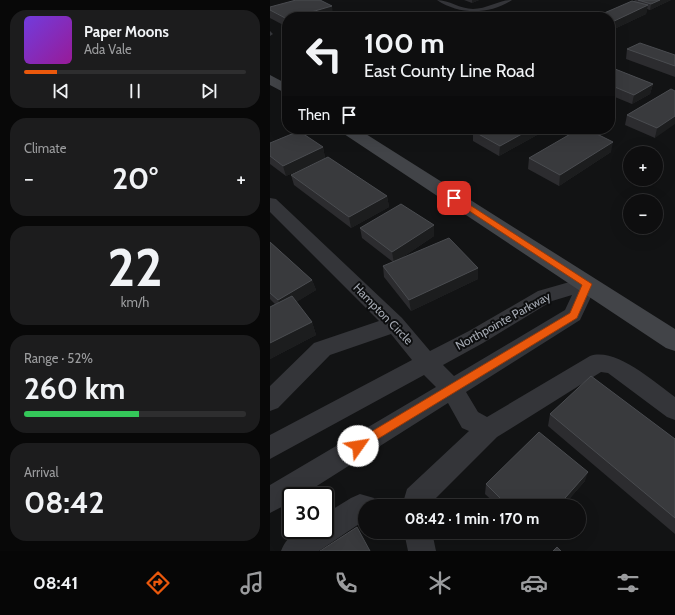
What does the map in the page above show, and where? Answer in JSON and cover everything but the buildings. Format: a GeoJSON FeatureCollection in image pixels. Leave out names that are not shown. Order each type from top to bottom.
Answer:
{"type":"FeatureCollection","features":[{"type":"Feature","properties":{"kind":"main road"},"geometry":{"type":"LineString","coordinates":[[270,79],[282,87]]}},
{"type":"Feature","properties":{"kind":"main road"},"geometry":{"type":"LineString","coordinates":[[355,134],[675,341]]}},
{"type":"Feature","properties":{"kind":"street","name":"Hampton Circle"},"geometry":{"type":"LineString","coordinates":[[270,203],[395,324],[426,362],[452,388],[470,420],[488,429]]}},
{"type":"Feature","properties":{"kind":"street","name":"Northpointe Parkway"},"geometry":{"type":"LineString","coordinates":[[270,448],[426,362],[476,337],[544,296],[587,284]]}},
{"type":"Feature","properties":{"kind":"street"},"geometry":{"type":"LineString","coordinates":[[270,500],[573,315],[587,284]]}},
{"type":"Feature","properties":{"kind":"street"},"geometry":{"type":"LineString","coordinates":[[270,401],[322,349],[395,324]]}},
{"type":"Feature","properties":{"kind":"street"},"geometry":{"type":"LineString","coordinates":[[416,499],[488,429],[598,362],[614,366],[675,410]]}},
{"type":"Feature","properties":{"kind":"street"},"geometry":{"type":"LineString","coordinates":[[295,551],[358,508]]}},
{"type":"Feature","properties":{"kind":"street"},"geometry":{"type":"LineString","coordinates":[[419,539],[422,551]]}},
{"type":"Feature","properties":{"kind":"lane"},"geometry":{"type":"LineString","coordinates":[[439,0],[464,11],[473,11],[510,0]]}},
{"type":"Feature","properties":{"kind":"route"},"geometry":{"type":"LineString","coordinates":[[358,446],[573,315],[587,284],[454,198]]}}]}
